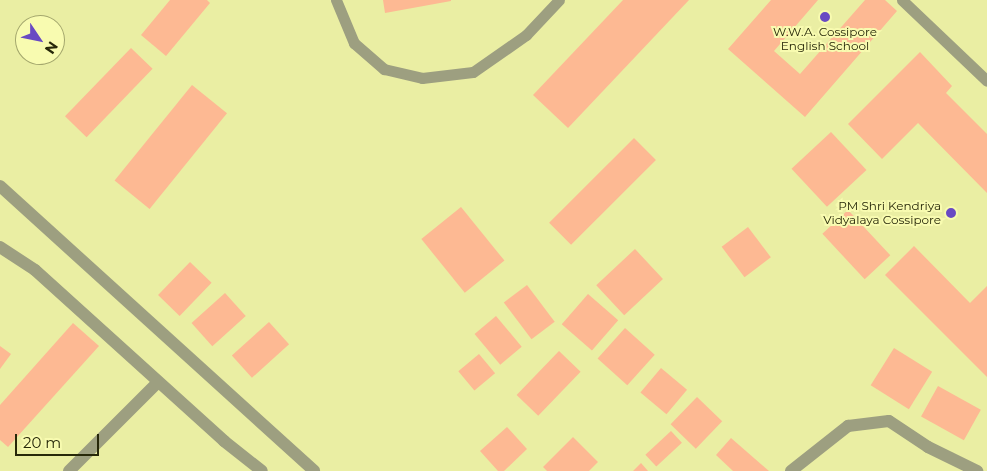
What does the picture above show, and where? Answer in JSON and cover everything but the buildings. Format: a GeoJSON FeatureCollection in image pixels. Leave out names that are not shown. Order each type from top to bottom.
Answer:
{"type":"FeatureCollection","features":[{"type":"Feature","properties":{"kind":"street"},"geometry":{"type":"LineString","coordinates":[[0,186],[314,471]]}},
{"type":"Feature","properties":{"kind":"street"},"geometry":{"type":"LineString","coordinates":[[0,247],[35,270],[224,441],[262,471]]}},
{"type":"Feature","properties":{"kind":"street"},"geometry":{"type":"LineString","coordinates":[[69,471],[158,382]]}},
{"type":"Feature","properties":{"kind":"street"},"geometry":{"type":"LineString","coordinates":[[791,471],[848,426],[889,421],[928,447],[978,471],[987,462]]}},
{"type":"Feature","properties":{"kind":"lane"},"geometry":{"type":"LineString","coordinates":[[336,0],[354,43],[384,69],[422,78],[473,72],[526,34],[559,0]]}},
{"type":"Feature","properties":{"kind":"lane"},"geometry":{"type":"LineString","coordinates":[[902,0],[987,81]]}},
{"type":"Feature","properties":{"kind":"place","name":"W.W.A. Cossipore English School"},"geometry":{"type":"Point","coordinates":[825,17]}},
{"type":"Feature","properties":{"kind":"place","name":"PM Shri Kendriya Vidyalaya Cossipore"},"geometry":{"type":"Point","coordinates":[951,213]}}]}
